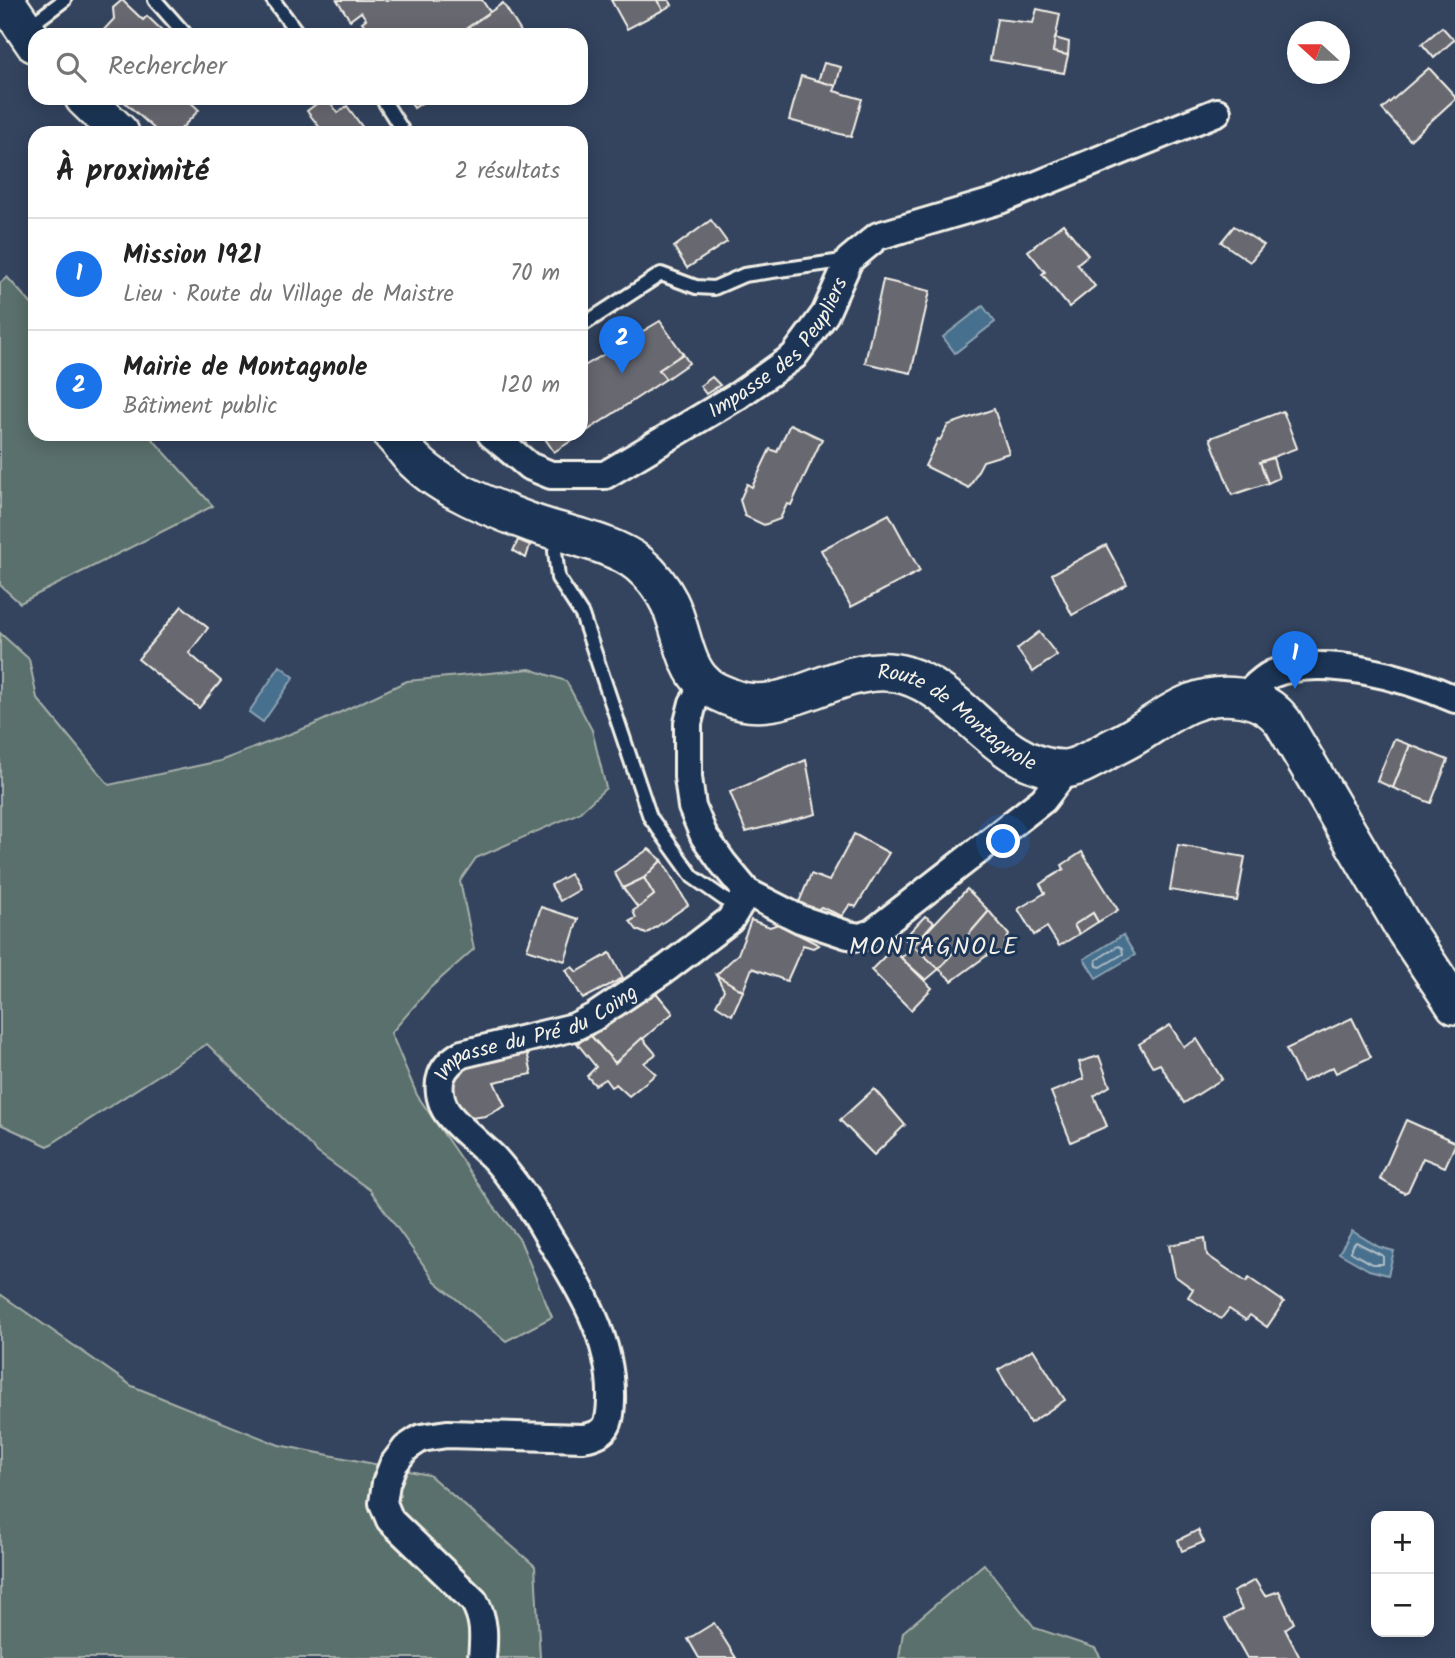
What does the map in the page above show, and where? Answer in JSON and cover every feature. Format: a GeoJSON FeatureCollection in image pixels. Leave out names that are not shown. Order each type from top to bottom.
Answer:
{"type":"FeatureCollection","features":[{"type":"Feature","properties":{"kind":"street"},"geometry":{"type":"LineString","coordinates":[[91,105],[113,126]]}},
{"type":"Feature","properties":{"kind":"street","name":"Impasse des Peupliers"},"geometry":{"type":"LineString","coordinates":[[499,441],[528,466],[551,475],[605,475],[739,395],[794,356],[825,314],[849,260],[878,236],[1000,200],[1217,112]]}},
{"type":"Feature","properties":{"kind":"street"},"geometry":{"type":"LineString","coordinates":[[402,441],[417,463],[469,496],[527,522],[623,553],[640,565],[656,583],[670,603],[692,665],[705,684],[692,703],[688,723],[688,777],[692,807],[704,836],[723,863],[742,900],[831,930],[859,937],[872,933],[1043,800],[1067,769]]}},
{"type":"Feature","properties":{"kind":"street"},"geometry":{"type":"LineString","coordinates":[[1243,698],[1273,674],[1296,667],[1319,667],[1348,668],[1406,679],[1455,699]]}},
{"type":"Feature","properties":{"kind":"street","name":"Route de Montagnole"},"geometry":{"type":"LineString","coordinates":[[705,684],[730,698],[754,704],[777,701],[855,674],[881,672],[904,675],[928,685],[1015,754],[1040,767],[1067,769],[1135,736],[1171,710],[1213,697],[1243,698],[1261,703],[1275,712],[1283,722],[1405,930],[1455,1005]]}},
{"type":"Feature","properties":{"kind":"street","name":"Impasse du Pré du Coing"},"geometry":{"type":"LineString","coordinates":[[482,1658],[484,1635],[481,1613],[474,1601],[390,1520],[383,1503],[386,1483],[393,1465],[406,1448],[421,1438],[447,1434],[583,1438],[596,1436],[606,1427],[610,1416],[609,1364],[601,1336],[580,1287],[523,1195],[494,1158],[444,1110],[439,1081],[448,1062],[462,1054],[574,1027],[594,1017],[730,920],[742,900]]}},
{"type":"Feature","properties":{"kind":"lane"},"geometry":{"type":"LineString","coordinates":[[21,25],[64,0]]}},
{"type":"Feature","properties":{"kind":"lane"},"geometry":{"type":"LineString","coordinates":[[155,0],[180,28]]}},
{"type":"Feature","properties":{"kind":"lane"},"geometry":{"type":"LineString","coordinates":[[272,0],[294,28]]}},
{"type":"Feature","properties":{"kind":"lane"},"geometry":{"type":"LineString","coordinates":[[386,105],[400,126]]}},
{"type":"Feature","properties":{"kind":"lane"},"geometry":{"type":"LineString","coordinates":[[588,321],[661,274],[696,287],[714,288],[744,275],[849,260]]}},
{"type":"Feature","properties":{"kind":"lane"},"geometry":{"type":"LineString","coordinates":[[560,533],[555,551],[558,578],[582,615],[650,817],[693,877],[742,900]]}},
{"type":"Feature","properties":{"kind":"green space"},"geometry":{"type":"Polygon","coordinates":[[[7,277],[28,300],[28,441],[154,441],[213,506],[20,603],[0,585],[0,283],[7,277]]]}},
{"type":"Feature","properties":{"kind":"green space"},"geometry":{"type":"Polygon","coordinates":[[[0,633],[29,659],[37,698],[109,785],[220,761],[313,725],[407,681],[530,669],[566,681],[592,730],[606,788],[579,813],[476,858],[460,881],[474,949],[430,988],[391,1033],[417,1095],[491,1203],[520,1240],[552,1317],[506,1341],[435,1281],[370,1190],[318,1153],[207,1044],[48,1146],[0,1124],[0,633]]]}},
{"type":"Feature","properties":{"kind":"green space"},"geometry":{"type":"Polygon","coordinates":[[[0,1294],[132,1386],[279,1445],[429,1475],[535,1566],[540,1658],[0,1658],[0,1294]]]}},
{"type":"Feature","properties":{"kind":"green space"},"geometry":{"type":"Polygon","coordinates":[[[984,1564],[1035,1628],[1095,1648],[1101,1658],[899,1658],[903,1632],[984,1564]]]}},
{"type":"Feature","properties":{"kind":"water"},"geometry":{"type":"Polygon","coordinates":[[[983,306],[995,322],[955,353],[943,337],[983,306]]]}},
{"type":"Feature","properties":{"kind":"water"},"geometry":{"type":"Polygon","coordinates":[[[280,666],[294,677],[263,722],[249,712],[280,666]]]}},
{"type":"Feature","properties":{"kind":"water"},"geometry":{"type":"Polygon","coordinates":[[[1123,935],[1135,955],[1096,978],[1084,959],[1123,935]]]}},
{"type":"Feature","properties":{"kind":"water"},"geometry":{"type":"Polygon","coordinates":[[[1352,1231],[1379,1247],[1394,1251],[1388,1275],[1369,1270],[1339,1253],[1352,1231]]]}},
{"type":"Feature","properties":{"kind":"building"},"geometry":{"type":"Polygon","coordinates":[[[122,0],[143,20],[147,16],[160,28],[106,28],[114,19],[113,8],[122,0]]]}},
{"type":"Feature","properties":{"kind":"building"},"geometry":{"type":"Polygon","coordinates":[[[337,0],[482,0],[490,12],[467,28],[366,28],[362,22],[366,19],[361,12],[350,20],[337,0]]]}},
{"type":"Feature","properties":{"kind":"building"},"geometry":{"type":"Polygon","coordinates":[[[611,0],[657,0],[663,10],[627,29],[611,0]]]}},
{"type":"Feature","properties":{"kind":"building"},"geometry":{"type":"Polygon","coordinates":[[[657,0],[669,0],[672,5],[663,10],[657,0]]]}},
{"type":"Feature","properties":{"kind":"building"},"geometry":{"type":"Polygon","coordinates":[[[503,3],[519,28],[467,28],[503,3]]]}},
{"type":"Feature","properties":{"kind":"building"},"geometry":{"type":"Polygon","coordinates":[[[1037,9],[1060,14],[1053,52],[1068,55],[1064,73],[990,60],[997,19],[1033,23],[1037,9]]]}},
{"type":"Feature","properties":{"kind":"building"},"geometry":{"type":"Polygon","coordinates":[[[1442,27],[1454,40],[1434,58],[1422,44],[1442,27]]]}},
{"type":"Feature","properties":{"kind":"building"},"geometry":{"type":"Polygon","coordinates":[[[1055,38],[1069,42],[1068,55],[1053,52],[1055,38]]]}},
{"type":"Feature","properties":{"kind":"building"},"geometry":{"type":"Polygon","coordinates":[[[824,63],[841,67],[836,86],[818,81],[824,63]]]}},
{"type":"Feature","properties":{"kind":"building"},"geometry":{"type":"Polygon","coordinates":[[[1429,68],[1455,99],[1410,140],[1382,109],[1429,68]]]}},
{"type":"Feature","properties":{"kind":"building"},"geometry":{"type":"Polygon","coordinates":[[[801,76],[836,86],[834,91],[862,99],[851,137],[789,120],[801,76]]]}},
{"type":"Feature","properties":{"kind":"building"},"geometry":{"type":"Polygon","coordinates":[[[128,105],[194,105],[199,110],[184,126],[151,126],[128,105]]]}},
{"type":"Feature","properties":{"kind":"building"},"geometry":{"type":"Polygon","coordinates":[[[315,105],[332,105],[338,113],[347,106],[362,126],[319,126],[307,111],[315,105]]]}},
{"type":"Feature","properties":{"kind":"building"},"geometry":{"type":"Polygon","coordinates":[[[711,220],[727,242],[687,268],[674,247],[711,220]]]}},
{"type":"Feature","properties":{"kind":"building"},"geometry":{"type":"Polygon","coordinates":[[[1063,224],[1088,255],[1077,264],[1095,286],[1069,307],[1042,274],[1045,272],[1028,251],[1063,224]]]}},
{"type":"Feature","properties":{"kind":"building"},"geometry":{"type":"Polygon","coordinates":[[[1234,226],[1264,245],[1250,262],[1221,242],[1234,226]]]}},
{"type":"Feature","properties":{"kind":"building"},"geometry":{"type":"Polygon","coordinates":[[[883,280],[930,291],[911,373],[865,363],[883,280]]]}},
{"type":"Feature","properties":{"kind":"building"},"geometry":{"type":"Polygon","coordinates":[[[660,321],[683,354],[659,370],[666,379],[588,430],[588,364],[660,321]]]}},
{"type":"Feature","properties":{"kind":"building"},"geometry":{"type":"Polygon","coordinates":[[[683,354],[689,363],[666,379],[659,370],[683,354]]]}},
{"type":"Feature","properties":{"kind":"building"},"geometry":{"type":"Polygon","coordinates":[[[712,377],[720,385],[706,394],[700,386],[712,377]]]}},
{"type":"Feature","properties":{"kind":"building"},"geometry":{"type":"Polygon","coordinates":[[[994,409],[1009,453],[983,461],[969,488],[925,466],[948,425],[994,409]]]}},
{"type":"Feature","properties":{"kind":"building"},"geometry":{"type":"Polygon","coordinates":[[[1283,411],[1297,448],[1260,462],[1268,483],[1232,495],[1210,438],[1283,411]]]}},
{"type":"Feature","properties":{"kind":"building"},"geometry":{"type":"Polygon","coordinates":[[[790,424],[822,439],[791,505],[787,504],[780,519],[764,525],[745,516],[740,500],[747,484],[752,487],[770,449],[777,452],[790,424]]]}},
{"type":"Feature","properties":{"kind":"building"},"geometry":{"type":"Polygon","coordinates":[[[547,441],[571,441],[554,452],[547,441]]]}},
{"type":"Feature","properties":{"kind":"building"},"geometry":{"type":"Polygon","coordinates":[[[1273,458],[1279,478],[1268,483],[1260,462],[1273,458]]]}},
{"type":"Feature","properties":{"kind":"building"},"geometry":{"type":"Polygon","coordinates":[[[889,514],[920,571],[851,607],[821,550],[889,514]]]}},
{"type":"Feature","properties":{"kind":"building"},"geometry":{"type":"Polygon","coordinates":[[[518,540],[530,545],[526,558],[513,551],[518,540]]]}},
{"type":"Feature","properties":{"kind":"building"},"geometry":{"type":"Polygon","coordinates":[[[1106,545],[1127,584],[1072,615],[1052,574],[1106,545]]]}},
{"type":"Feature","properties":{"kind":"building"},"geometry":{"type":"Polygon","coordinates":[[[182,606],[208,628],[189,653],[221,681],[199,708],[138,659],[182,606]]]}},
{"type":"Feature","properties":{"kind":"building"},"geometry":{"type":"Polygon","coordinates":[[[1039,632],[1057,655],[1033,672],[1017,649],[1039,632]]]}},
{"type":"Feature","properties":{"kind":"building"},"geometry":{"type":"Polygon","coordinates":[[[1394,739],[1410,745],[1393,788],[1377,781],[1394,739]]]}},
{"type":"Feature","properties":{"kind":"building"},"geometry":{"type":"Polygon","coordinates":[[[1410,745],[1448,760],[1431,803],[1393,788],[1410,745]]]}},
{"type":"Feature","properties":{"kind":"building"},"geometry":{"type":"Polygon","coordinates":[[[806,760],[816,814],[746,832],[730,792],[806,760]]]}},
{"type":"Feature","properties":{"kind":"building"},"geometry":{"type":"Polygon","coordinates":[[[854,834],[889,853],[856,907],[850,904],[842,916],[821,907],[816,911],[799,902],[811,874],[829,881],[854,834]]]}},
{"type":"Feature","properties":{"kind":"building"},"geometry":{"type":"Polygon","coordinates":[[[1178,845],[1245,857],[1237,901],[1170,890],[1178,845]]]}},
{"type":"Feature","properties":{"kind":"building"},"geometry":{"type":"Polygon","coordinates":[[[649,849],[662,860],[644,878],[623,888],[614,872],[649,849]]]}},
{"type":"Feature","properties":{"kind":"building"},"geometry":{"type":"Polygon","coordinates":[[[1082,852],[1118,910],[1098,922],[1093,913],[1074,925],[1079,934],[1059,946],[1047,927],[1034,935],[1018,909],[1045,893],[1040,884],[1064,869],[1062,865],[1082,852]]]}},
{"type":"Feature","properties":{"kind":"building"},"geometry":{"type":"Polygon","coordinates":[[[662,860],[688,905],[646,934],[637,930],[630,921],[636,918],[633,911],[654,895],[644,878],[662,860]]]}},
{"type":"Feature","properties":{"kind":"building"},"geometry":{"type":"Polygon","coordinates":[[[570,874],[579,890],[560,901],[551,885],[570,874]]]}},
{"type":"Feature","properties":{"kind":"building"},"geometry":{"type":"Polygon","coordinates":[[[644,878],[654,895],[638,908],[623,888],[644,878]]]}},
{"type":"Feature","properties":{"kind":"building"},"geometry":{"type":"Polygon","coordinates":[[[967,889],[989,911],[939,969],[913,946],[967,889]]]}},
{"type":"Feature","properties":{"kind":"building"},"geometry":{"type":"Polygon","coordinates":[[[541,907],[578,919],[565,961],[527,949],[541,907]]]}},
{"type":"Feature","properties":{"kind":"building"},"geometry":{"type":"Polygon","coordinates":[[[989,911],[1009,935],[1005,943],[1006,950],[989,954],[952,981],[939,969],[989,911]]]}},
{"type":"Feature","properties":{"kind":"building"},"geometry":{"type":"Polygon","coordinates":[[[1093,913],[1098,922],[1079,934],[1074,925],[1093,913]]]}},
{"type":"Feature","properties":{"kind":"building"},"geometry":{"type":"Polygon","coordinates":[[[925,916],[934,922],[913,946],[904,938],[925,916]]]}},
{"type":"Feature","properties":{"kind":"building"},"geometry":{"type":"Polygon","coordinates":[[[751,920],[770,927],[778,924],[819,945],[813,948],[803,945],[787,981],[752,968],[743,991],[716,975],[738,954],[751,920]]]}},
{"type":"Feature","properties":{"kind":"building"},"geometry":{"type":"Polygon","coordinates":[[[913,946],[939,969],[926,980],[901,958],[913,946]]]}},
{"type":"Feature","properties":{"kind":"building"},"geometry":{"type":"Polygon","coordinates":[[[892,949],[932,988],[911,1010],[871,970],[892,949]]]}},
{"type":"Feature","properties":{"kind":"building"},"geometry":{"type":"Polygon","coordinates":[[[610,953],[623,978],[583,999],[566,970],[572,967],[577,972],[610,953]]]}},
{"type":"Feature","properties":{"kind":"building"},"geometry":{"type":"Polygon","coordinates":[[[716,975],[743,991],[732,1015],[716,1005],[724,990],[716,975]]]}},
{"type":"Feature","properties":{"kind":"building"},"geometry":{"type":"Polygon","coordinates":[[[653,989],[673,1013],[615,1063],[591,1036],[653,989]]]}},
{"type":"Feature","properties":{"kind":"building"},"geometry":{"type":"Polygon","coordinates":[[[1352,1018],[1371,1057],[1336,1073],[1333,1067],[1302,1082],[1286,1049],[1352,1018]]]}},
{"type":"Feature","properties":{"kind":"building"},"geometry":{"type":"Polygon","coordinates":[[[1170,1025],[1184,1047],[1197,1039],[1222,1079],[1184,1103],[1160,1064],[1153,1067],[1139,1044],[1170,1025]]]}},
{"type":"Feature","properties":{"kind":"building"},"geometry":{"type":"Polygon","coordinates":[[[591,1036],[615,1063],[642,1038],[656,1054],[644,1063],[656,1074],[629,1096],[616,1084],[611,1087],[605,1079],[595,1085],[587,1076],[596,1067],[577,1043],[591,1036]]]}},
{"type":"Feature","properties":{"kind":"building"},"geometry":{"type":"Polygon","coordinates":[[[527,1052],[532,1074],[494,1082],[505,1106],[486,1116],[471,1118],[454,1099],[451,1067],[527,1052]]]}},
{"type":"Feature","properties":{"kind":"building"},"geometry":{"type":"Polygon","coordinates":[[[1099,1056],[1110,1086],[1094,1096],[1107,1126],[1071,1142],[1051,1092],[1084,1079],[1079,1062],[1099,1056]]]}},
{"type":"Feature","properties":{"kind":"building"},"geometry":{"type":"Polygon","coordinates":[[[874,1089],[905,1125],[874,1155],[840,1120],[874,1089]]]}},
{"type":"Feature","properties":{"kind":"building"},"geometry":{"type":"Polygon","coordinates":[[[1406,1120],[1455,1142],[1455,1145],[1445,1167],[1423,1158],[1408,1191],[1404,1193],[1380,1179],[1406,1120]]]}},
{"type":"Feature","properties":{"kind":"building"},"geometry":{"type":"Polygon","coordinates":[[[1205,1238],[1207,1255],[1246,1282],[1249,1278],[1284,1302],[1267,1327],[1250,1315],[1246,1320],[1229,1309],[1221,1319],[1188,1297],[1193,1289],[1175,1276],[1169,1245],[1205,1238]]]}},
{"type":"Feature","properties":{"kind":"building"},"geometry":{"type":"Polygon","coordinates":[[[1033,1349],[1065,1400],[1030,1423],[998,1370],[1033,1349]]]}},
{"type":"Feature","properties":{"kind":"building"},"geometry":{"type":"Polygon","coordinates":[[[1198,1530],[1204,1542],[1182,1551],[1178,1540],[1198,1530]]]}},
{"type":"Feature","properties":{"kind":"building"},"geometry":{"type":"Polygon","coordinates":[[[1255,1580],[1265,1596],[1279,1591],[1294,1623],[1285,1629],[1300,1658],[1247,1658],[1225,1619],[1242,1609],[1233,1592],[1255,1580]]]}},
{"type":"Feature","properties":{"kind":"building"},"geometry":{"type":"Polygon","coordinates":[[[714,1623],[736,1658],[699,1658],[688,1639],[714,1623]]]}},
{"type":"Feature","properties":{"kind":"place","name":"Mairie de Montagnole"},"geometry":{"type":"Point","coordinates":[622,374]}},
{"type":"Feature","properties":{"kind":"place","name":"Mission 1921"},"geometry":{"type":"Point","coordinates":[1295,689]}},
{"type":"Feature","properties":{"kind":"district","name":"MONTAGNOLE"},"geometry":{"type":"Point","coordinates":[934,946]}}]}
